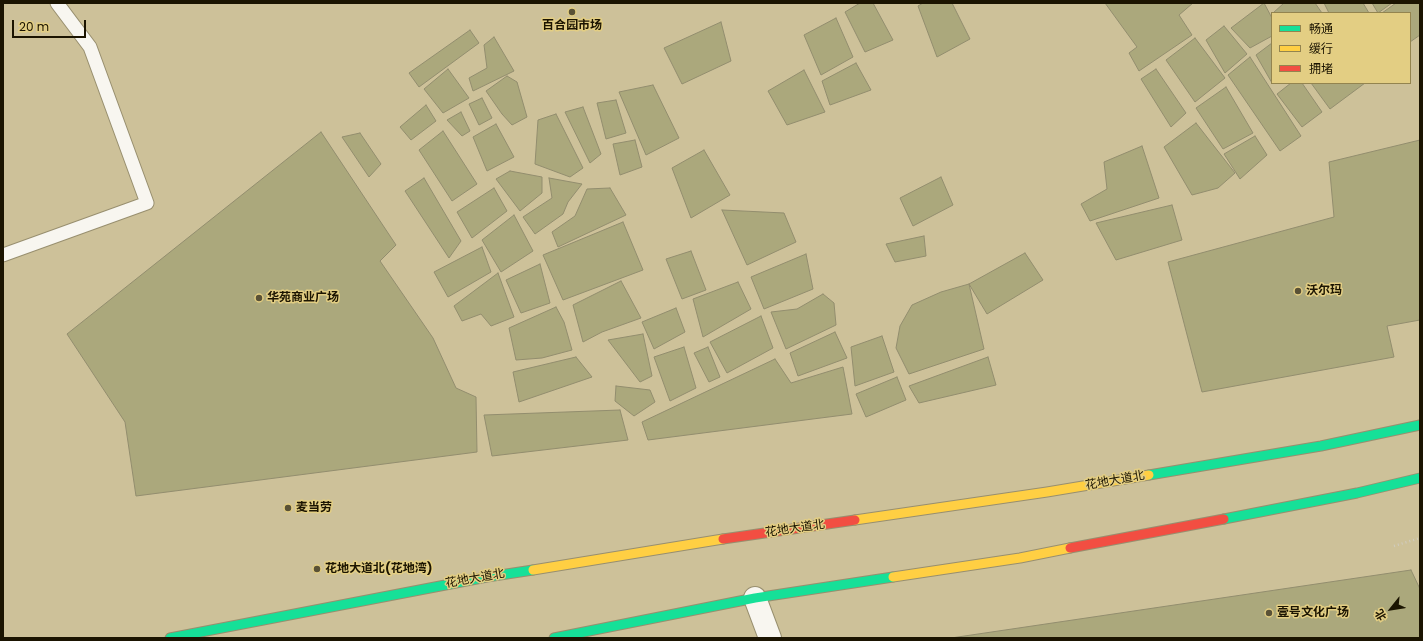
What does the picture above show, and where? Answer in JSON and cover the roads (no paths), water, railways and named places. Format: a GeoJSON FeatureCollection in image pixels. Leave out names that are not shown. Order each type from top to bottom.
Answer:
{"type":"FeatureCollection","features":[{"type":"Feature","properties":{"kind":"main road","name":"花地大道北"},"geometry":{"type":"LineString","coordinates":[[170,638],[486,577],[739,537],[1047,492],[1321,446],[1420,425]]}},
{"type":"Feature","properties":{"kind":"main road"},"geometry":{"type":"LineString","coordinates":[[554,638],[756,598],[1020,558],[1357,493],[1420,478]]}},
{"type":"Feature","properties":{"kind":"street"},"geometry":{"type":"LineString","coordinates":[[756,598],[770,638]]}},
{"type":"Feature","properties":{"kind":"lane"},"geometry":{"type":"LineString","coordinates":[[3,255],[147,203],[90,47],[57,3]]}},
{"type":"Feature","properties":{"kind":"place","name":"百合园市场"},"geometry":{"type":"Point","coordinates":[572,12]}},
{"type":"Feature","properties":{"kind":"place","name":"沃尔玛"},"geometry":{"type":"Point","coordinates":[1298,291]}},
{"type":"Feature","properties":{"kind":"place","name":"华苑商业广场"},"geometry":{"type":"Point","coordinates":[259,298]}},
{"type":"Feature","properties":{"kind":"place","name":"麦当劳"},"geometry":{"type":"Point","coordinates":[288,508]}},
{"type":"Feature","properties":{"kind":"place","name":"花地大道北(花地湾)"},"geometry":{"type":"Point","coordinates":[317,569]}},
{"type":"Feature","properties":{"kind":"place","name":"壹号文化广场"},"geometry":{"type":"Point","coordinates":[1269,613]}}]}
